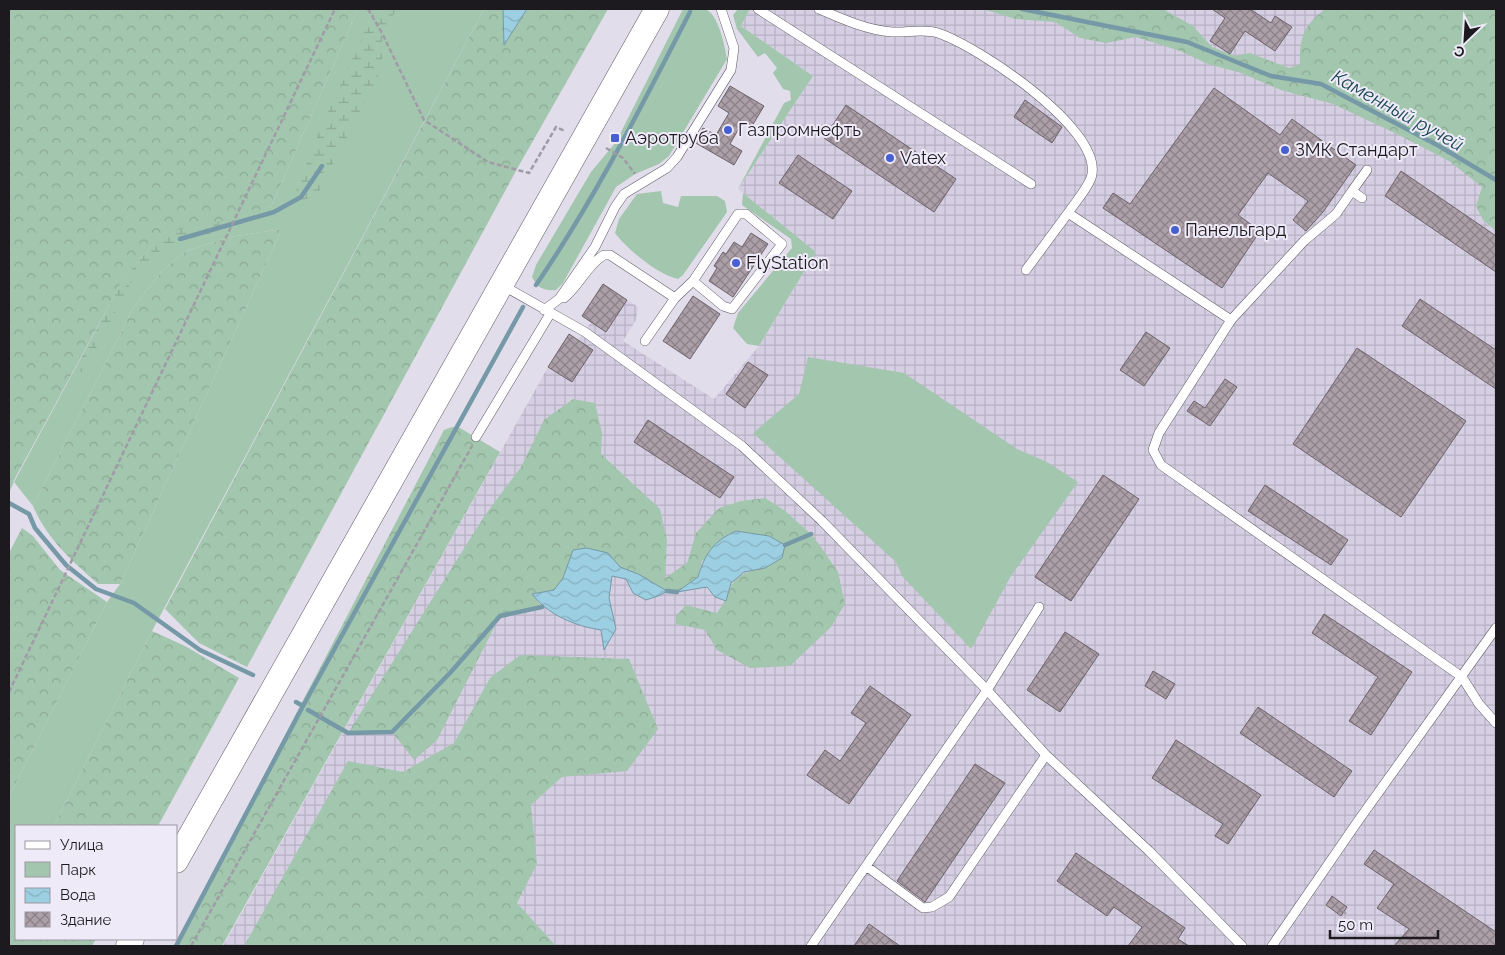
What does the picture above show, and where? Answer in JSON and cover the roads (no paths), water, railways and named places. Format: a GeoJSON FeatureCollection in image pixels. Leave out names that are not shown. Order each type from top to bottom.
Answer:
{"type":"FeatureCollection","features":[{"type":"Feature","properties":{"kind":"main road"},"geometry":{"type":"LineString","coordinates":[[178,857],[657,9]]}},
{"type":"Feature","properties":{"kind":"lane"},"geometry":{"type":"LineString","coordinates":[[476,437],[547,312],[559,299],[595,247],[620,199],[630,188],[667,168],[732,70],[734,48],[721,9]]}},
{"type":"Feature","properties":{"kind":"lane"},"geometry":{"type":"LineString","coordinates":[[758,9],[1031,184]]}},
{"type":"Feature","properties":{"kind":"lane"},"geometry":{"type":"LineString","coordinates":[[819,9],[855,24],[892,32],[918,30],[937,32],[995,63],[1042,98],[1077,132],[1092,163],[1092,176],[1068,213],[1026,270]]}},
{"type":"Feature","properties":{"kind":"lane"},"geometry":{"type":"LineString","coordinates":[[1368,170],[1336,214],[1304,241],[1231,320],[1159,433],[1153,450],[1162,465],[1462,677],[1479,704],[1496,723]]}},
{"type":"Feature","properties":{"kind":"lane"},"geometry":{"type":"LineString","coordinates":[[1352,191],[1362,198]]}},
{"type":"Feature","properties":{"kind":"lane"},"geometry":{"type":"LineString","coordinates":[[1068,213],[1231,320]]}},
{"type":"Feature","properties":{"kind":"lane"},"geometry":{"type":"LineString","coordinates":[[646,341],[675,298],[693,280],[738,214],[746,214],[782,244],[732,309],[723,306],[693,280]]}},
{"type":"Feature","properties":{"kind":"lane"},"geometry":{"type":"LineString","coordinates":[[595,247],[675,298]]}},
{"type":"Feature","properties":{"kind":"lane"},"geometry":{"type":"LineString","coordinates":[[559,299],[563,299],[578,285],[599,258],[610,255]]}},
{"type":"Feature","properties":{"kind":"lane"},"geometry":{"type":"LineString","coordinates":[[502,285],[584,332],[742,446],[822,520],[987,690],[1046,755],[1149,851],[1242,946]]}},
{"type":"Feature","properties":{"kind":"lane"},"geometry":{"type":"LineString","coordinates":[[811,946],[987,690],[1038,607]]}},
{"type":"Feature","properties":{"kind":"lane"},"geometry":{"type":"LineString","coordinates":[[1272,946],[1358,821],[1496,628]]}},
{"type":"Feature","properties":{"kind":"lane"},"geometry":{"type":"LineString","coordinates":[[866,866],[923,908],[932,908],[949,897],[1046,755]]}},
{"type":"Feature","properties":{"kind":"water"},"geometry":{"type":"Polygon","coordinates":[[[503,9],[527,9],[504,45],[503,9]]]}},
{"type":"Feature","properties":{"kind":"water"},"geometry":{"type":"Polygon","coordinates":[[[736,531],[769,536],[785,545],[782,558],[765,568],[744,572],[731,583],[726,601],[715,597],[707,587],[677,592],[698,577],[711,549],[722,539],[736,531]]]}},
{"type":"Feature","properties":{"kind":"water"},"geometry":{"type":"Polygon","coordinates":[[[587,548],[608,553],[620,567],[638,574],[667,591],[646,600],[633,593],[626,579],[612,576],[609,598],[616,629],[604,650],[601,630],[581,626],[554,614],[532,594],[554,590],[563,578],[573,550],[587,548]]]}},
{"type":"Feature","properties":{"kind":"waterway","name":"Каменный ручей"},"geometry":{"type":"LineString","coordinates":[[1022,9],[1187,42],[1271,76],[1321,84],[1439,146],[1496,180]]}},
{"type":"Feature","properties":{"kind":"waterway"},"geometry":{"type":"LineString","coordinates":[[536,285],[598,185],[636,117],[690,12]]}},
{"type":"Feature","properties":{"kind":"waterway"},"geometry":{"type":"LineString","coordinates":[[180,239],[274,212],[301,197],[322,166]]}},
{"type":"Feature","properties":{"kind":"waterway"},"geometry":{"type":"LineString","coordinates":[[176,946],[303,706],[523,307]]}},
{"type":"Feature","properties":{"kind":"waterway"},"geometry":{"type":"LineString","coordinates":[[9,503],[29,514],[35,528],[66,565],[96,589],[134,603],[200,650],[253,675]]}},
{"type":"Feature","properties":{"kind":"waterway"},"geometry":{"type":"LineString","coordinates":[[785,545],[811,534]]}},
{"type":"Feature","properties":{"kind":"waterway"},"geometry":{"type":"LineString","coordinates":[[667,591],[677,592]]}},
{"type":"Feature","properties":{"kind":"waterway"},"geometry":{"type":"LineString","coordinates":[[308,710],[348,733],[392,732],[450,673],[500,616],[542,607]]}},
{"type":"Feature","properties":{"kind":"waterway"},"geometry":{"type":"LineString","coordinates":[[296,702],[303,706]]}},
{"type":"Feature","properties":{"kind":"place","name":"Газпромнефть"},"geometry":{"type":"Point","coordinates":[728,130]}},
{"type":"Feature","properties":{"kind":"place","name":"Аэротруба"},"geometry":{"type":"Point","coordinates":[615,138]}},
{"type":"Feature","properties":{"kind":"place","name":"ЗМК Стандарт"},"geometry":{"type":"Point","coordinates":[1285,150]}},
{"type":"Feature","properties":{"kind":"place","name":"Vatex"},"geometry":{"type":"Point","coordinates":[890,158]}},
{"type":"Feature","properties":{"kind":"place","name":"Панельгард"},"geometry":{"type":"Point","coordinates":[1175,230]}},
{"type":"Feature","properties":{"kind":"place","name":"FlyStation"},"geometry":{"type":"Point","coordinates":[736,263]}}]}
